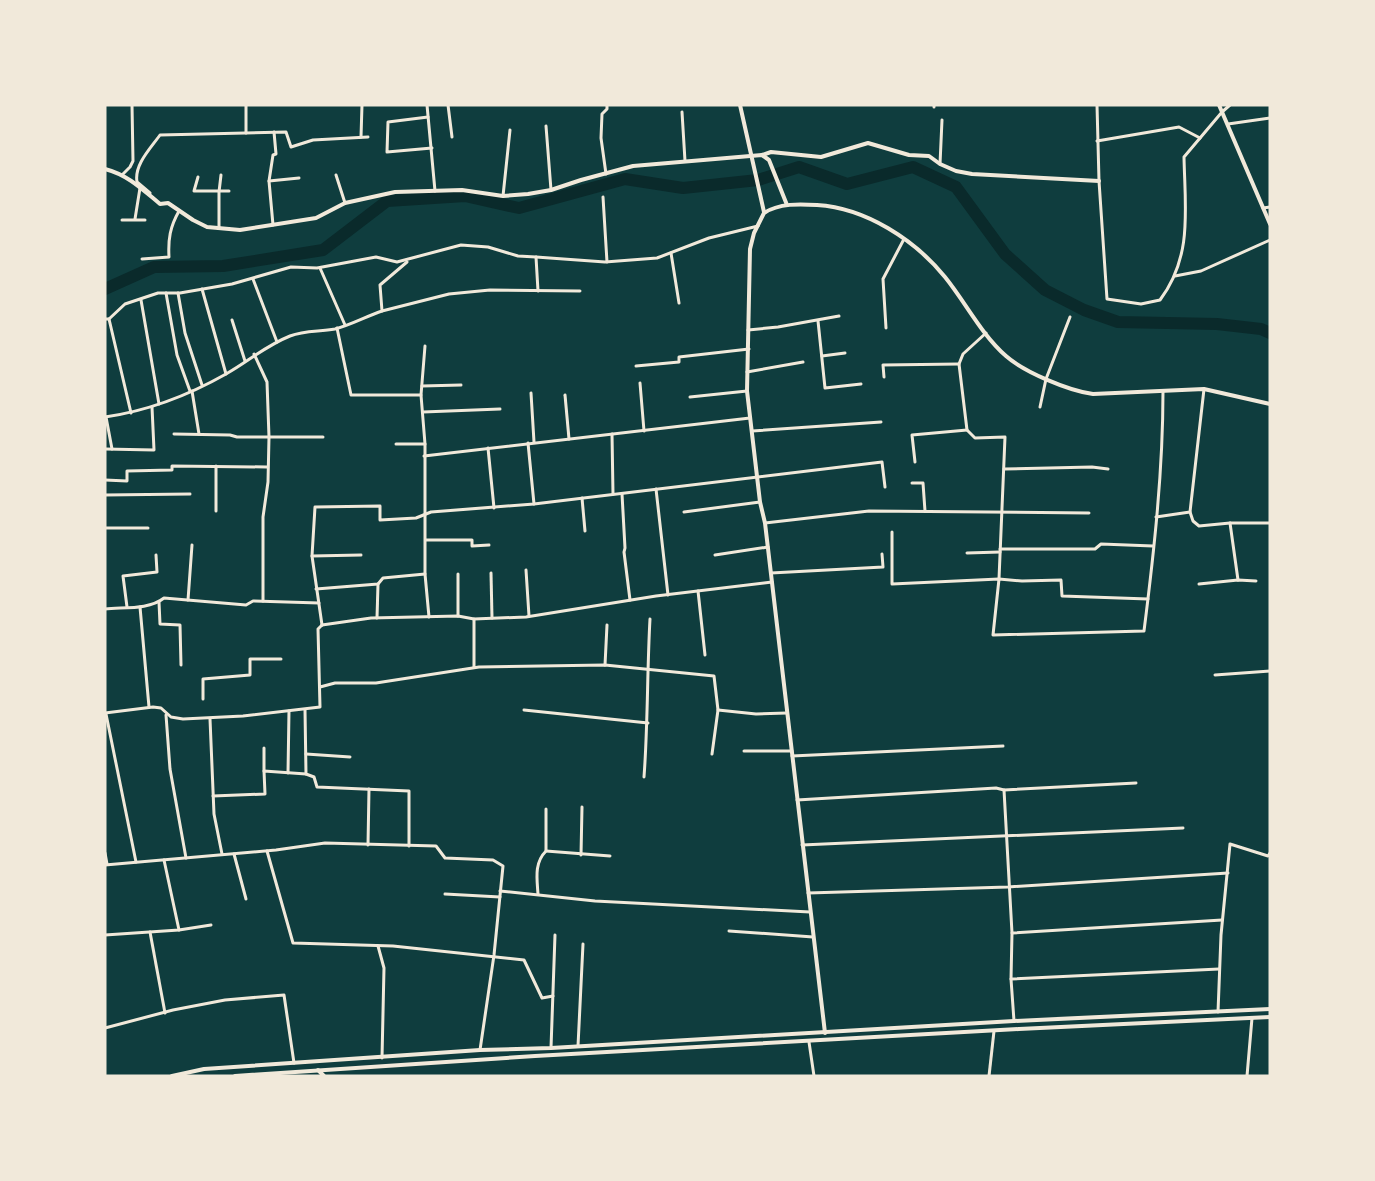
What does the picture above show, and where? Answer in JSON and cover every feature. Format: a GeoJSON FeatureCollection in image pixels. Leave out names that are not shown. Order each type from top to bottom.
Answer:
{"type":"FeatureCollection","features":[{"type":"Feature","properties":{"kind":"street"},"geometry":{"type":"LineString","coordinates":[[122,175],[133,161],[132,105]]}},
{"type":"Feature","properties":{"kind":"street"},"geometry":{"type":"LineString","coordinates":[[246,105],[246,133]]}},
{"type":"Feature","properties":{"kind":"street"},"geometry":{"type":"LineString","coordinates":[[361,136],[362,105]]}},
{"type":"Feature","properties":{"kind":"street"},"geometry":{"type":"LineString","coordinates":[[427,105],[435,190]]}},
{"type":"Feature","properties":{"kind":"street"},"geometry":{"type":"LineString","coordinates":[[448,105],[452,137]]}},
{"type":"Feature","properties":{"kind":"street"},"geometry":{"type":"LineString","coordinates":[[606,174],[601,138],[602,114],[607,109],[607,105]]}},
{"type":"Feature","properties":{"kind":"street"},"geometry":{"type":"LineString","coordinates":[[740,105],[764,213],[750,249],[747,392],[756,476],[768,547],[825,1041]]}},
{"type":"Feature","properties":{"kind":"street"},"geometry":{"type":"LineString","coordinates":[[1097,105],[1099,181],[1107,299],[1142,304],[1160,300],[1173,283],[1186,229],[1184,157],[1222,111],[1230,105]]}},
{"type":"Feature","properties":{"kind":"street"},"geometry":{"type":"LineString","coordinates":[[1219,105],[1270,224]]}},
{"type":"Feature","properties":{"kind":"street"},"geometry":{"type":"LineString","coordinates":[[682,112],[685,161]]}},
{"type":"Feature","properties":{"kind":"street"},"geometry":{"type":"LineString","coordinates":[[428,117],[388,122],[387,152],[432,148]]}},
{"type":"Feature","properties":{"kind":"street"},"geometry":{"type":"LineString","coordinates":[[1228,124],[1270,118]]}},
{"type":"Feature","properties":{"kind":"street"},"geometry":{"type":"LineString","coordinates":[[940,165],[942,120]]}},
{"type":"Feature","properties":{"kind":"street"},"geometry":{"type":"LineString","coordinates":[[546,126],[551,190]]}},
{"type":"Feature","properties":{"kind":"street"},"geometry":{"type":"LineString","coordinates":[[1097,141],[1179,128],[1200,138]]}},
{"type":"Feature","properties":{"kind":"street"},"geometry":{"type":"LineString","coordinates":[[503,196],[510,130]]}},
{"type":"Feature","properties":{"kind":"street"},"geometry":{"type":"LineString","coordinates":[[273,225],[269,181],[273,155],[276,154],[274,132]]}},
{"type":"Feature","properties":{"kind":"street"},"geometry":{"type":"LineString","coordinates":[[368,137],[313,140],[291,147],[286,132],[160,135],[142,160],[136,175],[136,182],[160,204],[168,203],[207,227],[240,230],[316,218],[345,203],[394,192],[462,190],[503,196],[551,190],[633,166],[752,157],[771,152],[821,157],[868,143],[909,155],[929,156],[940,165],[972,174],[1099,181]]}},
{"type":"Feature","properties":{"kind":"street"},"geometry":{"type":"LineString","coordinates":[[762,155],[769,160],[787,205]]}},
{"type":"Feature","properties":{"kind":"street"},"geometry":{"type":"LineString","coordinates":[[105,169],[122,175],[155,199]]}},
{"type":"Feature","properties":{"kind":"street"},"geometry":{"type":"LineString","coordinates":[[219,228],[221,175]]}},
{"type":"Feature","properties":{"kind":"street"},"geometry":{"type":"LineString","coordinates":[[336,175],[345,203]]}},
{"type":"Feature","properties":{"kind":"street"},"geometry":{"type":"LineString","coordinates":[[198,177],[194,191],[229,191]]}},
{"type":"Feature","properties":{"kind":"street"},"geometry":{"type":"LineString","coordinates":[[269,181],[299,178]]}},
{"type":"Feature","properties":{"kind":"street"},"geometry":{"type":"LineString","coordinates":[[135,219],[140,186]]}},
{"type":"Feature","properties":{"kind":"street"},"geometry":{"type":"LineString","coordinates":[[603,197],[607,262]]}},
{"type":"Feature","properties":{"kind":"street"},"geometry":{"type":"LineString","coordinates":[[764,213],[787,205],[823,206],[882,225],[904,238],[945,276],[986,333],[1009,358],[1046,379],[1081,393],[1204,389],[1270,404]]}},
{"type":"Feature","properties":{"kind":"street"},"geometry":{"type":"LineString","coordinates":[[1263,208],[1270,207]]}},
{"type":"Feature","properties":{"kind":"street"},"geometry":{"type":"LineString","coordinates":[[142,259],[169,257],[168,238],[171,225],[179,211]]}},
{"type":"Feature","properties":{"kind":"street"},"geometry":{"type":"LineString","coordinates":[[122,220],[145,220]]}},
{"type":"Feature","properties":{"kind":"street"},"geometry":{"type":"LineString","coordinates":[[131,413],[107,319],[125,304],[158,293],[201,289],[253,279],[291,267],[320,268],[376,257],[397,262],[408,261],[461,245],[488,248],[518,256],[607,262],[657,258],[709,238],[758,226]]}},
{"type":"Feature","properties":{"kind":"street"},"geometry":{"type":"LineString","coordinates":[[886,328],[883,279],[904,238]]}},
{"type":"Feature","properties":{"kind":"street"},"geometry":{"type":"LineString","coordinates":[[1175,276],[1200,271],[1270,240]]}},
{"type":"Feature","properties":{"kind":"street"},"geometry":{"type":"LineString","coordinates":[[671,253],[679,303]]}},
{"type":"Feature","properties":{"kind":"street"},"geometry":{"type":"LineString","coordinates":[[536,257],[538,291]]}},
{"type":"Feature","properties":{"kind":"street"},"geometry":{"type":"LineString","coordinates":[[382,311],[380,285],[408,261]]}},
{"type":"Feature","properties":{"kind":"street"},"geometry":{"type":"LineString","coordinates":[[320,268],[345,325]]}},
{"type":"Feature","properties":{"kind":"street"},"geometry":{"type":"LineString","coordinates":[[253,279],[278,342]]}},
{"type":"Feature","properties":{"kind":"street"},"geometry":{"type":"LineString","coordinates":[[201,289],[226,374]]}},
{"type":"Feature","properties":{"kind":"street"},"geometry":{"type":"LineString","coordinates":[[112,449],[105,417],[152,407],[191,391],[226,374],[254,354],[304,331],[337,328],[382,311],[449,294],[490,290],[580,291]]}},
{"type":"Feature","properties":{"kind":"street"},"geometry":{"type":"LineString","coordinates":[[177,292],[185,333],[202,385]]}},
{"type":"Feature","properties":{"kind":"street"},"geometry":{"type":"LineString","coordinates":[[166,293],[177,355],[191,391],[199,434]]}},
{"type":"Feature","properties":{"kind":"street"},"geometry":{"type":"LineString","coordinates":[[141,300],[159,404]]}},
{"type":"Feature","properties":{"kind":"street"},"geometry":{"type":"LineString","coordinates":[[748,330],[839,316]]}},
{"type":"Feature","properties":{"kind":"street"},"geometry":{"type":"LineString","coordinates":[[1040,407],[1046,379],[1070,317]]}},
{"type":"Feature","properties":{"kind":"street"},"geometry":{"type":"LineString","coordinates":[[232,320],[245,362]]}},
{"type":"Feature","properties":{"kind":"street"},"geometry":{"type":"LineString","coordinates":[[818,321],[825,388],[861,384]]}},
{"type":"Feature","properties":{"kind":"street"},"geometry":{"type":"LineString","coordinates":[[337,328],[351,394],[421,395]]}},
{"type":"Feature","properties":{"kind":"street"},"geometry":{"type":"LineString","coordinates":[[986,333],[963,354],[959,364],[967,430],[975,438],[1005,437],[999,579],[993,634],[1144,631],[1156,517],[1163,391]]}},
{"type":"Feature","properties":{"kind":"street"},"geometry":{"type":"LineString","coordinates":[[425,346],[421,395],[425,444],[425,574],[429,617]]}},
{"type":"Feature","properties":{"kind":"street"},"geometry":{"type":"LineString","coordinates":[[636,366],[679,362],[679,357],[749,350]]}},
{"type":"Feature","properties":{"kind":"street"},"geometry":{"type":"LineString","coordinates":[[822,356],[845,353]]}},
{"type":"Feature","properties":{"kind":"street"},"geometry":{"type":"LineString","coordinates":[[254,354],[267,382],[269,436],[268,482],[263,517],[263,601]]}},
{"type":"Feature","properties":{"kind":"street"},"geometry":{"type":"LineString","coordinates":[[747,372],[803,362]]}},
{"type":"Feature","properties":{"kind":"street"},"geometry":{"type":"LineString","coordinates":[[884,378],[883,366],[959,364]]}},
{"type":"Feature","properties":{"kind":"street"},"geometry":{"type":"LineString","coordinates":[[640,383],[644,431]]}},
{"type":"Feature","properties":{"kind":"street"},"geometry":{"type":"LineString","coordinates":[[422,386],[461,385]]}},
{"type":"Feature","properties":{"kind":"street"},"geometry":{"type":"LineString","coordinates":[[1204,389],[1190,512],[1193,521],[1199,526],[1230,523],[1270,524]]}},
{"type":"Feature","properties":{"kind":"street"},"geometry":{"type":"LineString","coordinates":[[690,398],[747,392]]}},
{"type":"Feature","properties":{"kind":"street"},"geometry":{"type":"LineString","coordinates":[[531,393],[534,442]]}},
{"type":"Feature","properties":{"kind":"street"},"geometry":{"type":"LineString","coordinates":[[565,394],[569,439]]}},
{"type":"Feature","properties":{"kind":"street"},"geometry":{"type":"LineString","coordinates":[[105,449],[154,450],[152,407]]}},
{"type":"Feature","properties":{"kind":"street"},"geometry":{"type":"LineString","coordinates":[[423,412],[500,409]]}},
{"type":"Feature","properties":{"kind":"street"},"geometry":{"type":"LineString","coordinates":[[424,456],[750,418]]}},
{"type":"Feature","properties":{"kind":"street"},"geometry":{"type":"LineString","coordinates":[[752,431],[881,422]]}},
{"type":"Feature","properties":{"kind":"street"},"geometry":{"type":"LineString","coordinates":[[915,462],[912,435],[967,430]]}},
{"type":"Feature","properties":{"kind":"street"},"geometry":{"type":"LineString","coordinates":[[174,434],[323,437]]}},
{"type":"Feature","properties":{"kind":"street"},"geometry":{"type":"LineString","coordinates":[[612,434],[613,494]]}},
{"type":"Feature","properties":{"kind":"street"},"geometry":{"type":"LineString","coordinates":[[528,443],[534,504]]}},
{"type":"Feature","properties":{"kind":"street"},"geometry":{"type":"LineString","coordinates":[[396,444],[425,444]]}},
{"type":"Feature","properties":{"kind":"street"},"geometry":{"type":"LineString","coordinates":[[489,448],[494,508]]}},
{"type":"Feature","properties":{"kind":"street"},"geometry":{"type":"LineString","coordinates":[[322,625],[312,556],[315,507],[380,506],[380,520],[416,518],[426,513],[534,504],[882,462],[885,487]]}},
{"type":"Feature","properties":{"kind":"street"},"geometry":{"type":"LineString","coordinates":[[105,480],[127,481],[127,471],[172,470],[172,466],[267,467]]}},
{"type":"Feature","properties":{"kind":"street"},"geometry":{"type":"LineString","coordinates":[[216,466],[216,511]]}},
{"type":"Feature","properties":{"kind":"street"},"geometry":{"type":"LineString","coordinates":[[1004,469],[1092,467],[1108,469]]}},
{"type":"Feature","properties":{"kind":"street"},"geometry":{"type":"LineString","coordinates":[[912,483],[923,483],[925,511]]}},
{"type":"Feature","properties":{"kind":"street"},"geometry":{"type":"LineString","coordinates":[[656,489],[668,595]]}},
{"type":"Feature","properties":{"kind":"street"},"geometry":{"type":"LineString","coordinates":[[105,495],[190,494]]}},
{"type":"Feature","properties":{"kind":"street"},"geometry":{"type":"LineString","coordinates":[[621,494],[624,552],[630,600]]}},
{"type":"Feature","properties":{"kind":"street"},"geometry":{"type":"LineString","coordinates":[[582,498],[585,531]]}},
{"type":"Feature","properties":{"kind":"street"},"geometry":{"type":"LineString","coordinates":[[684,512],[760,502]]}},
{"type":"Feature","properties":{"kind":"street"},"geometry":{"type":"LineString","coordinates":[[765,523],[869,511],[1089,513]]}},
{"type":"Feature","properties":{"kind":"street"},"geometry":{"type":"LineString","coordinates":[[1156,517],[1190,512]]}},
{"type":"Feature","properties":{"kind":"street"},"geometry":{"type":"LineString","coordinates":[[1230,523],[1238,580]]}},
{"type":"Feature","properties":{"kind":"street"},"geometry":{"type":"LineString","coordinates":[[105,528],[148,528]]}},
{"type":"Feature","properties":{"kind":"street"},"geometry":{"type":"LineString","coordinates":[[892,532],[892,584],[999,579],[1062,580],[1062,596],[1148,599]]}},
{"type":"Feature","properties":{"kind":"street"},"geometry":{"type":"LineString","coordinates":[[426,540],[471,540],[472,546],[489,545]]}},
{"type":"Feature","properties":{"kind":"street"},"geometry":{"type":"LineString","coordinates":[[967,553],[1095,549],[1101,544],[1152,546]]}},
{"type":"Feature","properties":{"kind":"street"},"geometry":{"type":"LineString","coordinates":[[188,600],[192,545]]}},
{"type":"Feature","properties":{"kind":"street"},"geometry":{"type":"LineString","coordinates":[[715,555],[768,547]]}},
{"type":"Feature","properties":{"kind":"street"},"geometry":{"type":"LineString","coordinates":[[771,573],[883,567],[882,554]]}},
{"type":"Feature","properties":{"kind":"street"},"geometry":{"type":"LineString","coordinates":[[127,607],[123,576],[157,572],[156,555]]}},
{"type":"Feature","properties":{"kind":"street"},"geometry":{"type":"LineString","coordinates":[[312,556],[361,555]]}},
{"type":"Feature","properties":{"kind":"street"},"geometry":{"type":"LineString","coordinates":[[526,570],[529,616]]}},
{"type":"Feature","properties":{"kind":"street"},"geometry":{"type":"LineString","coordinates":[[491,573],[492,618]]}},
{"type":"Feature","properties":{"kind":"street"},"geometry":{"type":"LineString","coordinates":[[377,618],[378,584],[383,578],[425,574]]}},
{"type":"Feature","properties":{"kind":"street"},"geometry":{"type":"LineString","coordinates":[[458,574],[458,616]]}},
{"type":"Feature","properties":{"kind":"street"},"geometry":{"type":"LineString","coordinates":[[1199,584],[1238,580],[1256,581]]}},
{"type":"Feature","properties":{"kind":"street"},"geometry":{"type":"LineString","coordinates":[[136,862],[106,713],[148,707],[161,708],[166,714],[183,719],[320,707],[318,629],[322,625],[377,618],[458,616],[474,619],[529,616],[630,600],[772,582]]}},
{"type":"Feature","properties":{"kind":"street"},"geometry":{"type":"LineString","coordinates":[[316,589],[378,584]]}},
{"type":"Feature","properties":{"kind":"street"},"geometry":{"type":"LineString","coordinates":[[698,591],[705,655]]}},
{"type":"Feature","properties":{"kind":"street"},"geometry":{"type":"LineString","coordinates":[[105,609],[140,607],[159,602],[164,598],[246,605],[253,601],[319,603]]}},
{"type":"Feature","properties":{"kind":"street"},"geometry":{"type":"LineString","coordinates":[[159,602],[160,624],[180,625],[181,665]]}},
{"type":"Feature","properties":{"kind":"street"},"geometry":{"type":"LineString","coordinates":[[140,607],[148,707]]}},
{"type":"Feature","properties":{"kind":"street"},"geometry":{"type":"LineString","coordinates":[[474,619],[474,667]]}},
{"type":"Feature","properties":{"kind":"street"},"geometry":{"type":"LineString","coordinates":[[644,777],[648,723],[647,669],[650,619]]}},
{"type":"Feature","properties":{"kind":"street"},"geometry":{"type":"LineString","coordinates":[[605,665],[607,626]]}},
{"type":"Feature","properties":{"kind":"street"},"geometry":{"type":"LineString","coordinates":[[204,699],[203,680],[250,675],[250,659],[281,659]]}},
{"type":"Feature","properties":{"kind":"street"},"geometry":{"type":"LineString","coordinates":[[320,687],[335,683],[376,683],[474,667],[605,665],[714,676],[718,710],[712,754]]}},
{"type":"Feature","properties":{"kind":"street"},"geometry":{"type":"LineString","coordinates":[[1215,675],[1270,671]]}},
{"type":"Feature","properties":{"kind":"street"},"geometry":{"type":"LineString","coordinates":[[305,710],[306,774]]}},
{"type":"Feature","properties":{"kind":"street"},"geometry":{"type":"LineString","coordinates":[[718,710],[756,714],[787,713]]}},
{"type":"Feature","properties":{"kind":"street"},"geometry":{"type":"LineString","coordinates":[[288,773],[289,711]]}},
{"type":"Feature","properties":{"kind":"street"},"geometry":{"type":"LineString","coordinates":[[524,711],[648,723]]}},
{"type":"Feature","properties":{"kind":"street"},"geometry":{"type":"LineString","coordinates":[[166,714],[170,769],[186,858]]}},
{"type":"Feature","properties":{"kind":"street"},"geometry":{"type":"LineString","coordinates":[[210,718],[214,814],[222,854]]}},
{"type":"Feature","properties":{"kind":"street"},"geometry":{"type":"LineString","coordinates":[[744,751],[792,753],[1003,746]]}},
{"type":"Feature","properties":{"kind":"street"},"geometry":{"type":"LineString","coordinates":[[213,796],[265,794],[264,747]]}},
{"type":"Feature","properties":{"kind":"street"},"geometry":{"type":"LineString","coordinates":[[306,754],[350,757]]}},
{"type":"Feature","properties":{"kind":"street"},"geometry":{"type":"LineString","coordinates":[[264,771],[306,774],[314,777],[317,786],[409,791],[409,846]]}},
{"type":"Feature","properties":{"kind":"street"},"geometry":{"type":"LineString","coordinates":[[797,800],[996,788],[1004,790],[1136,783]]}},
{"type":"Feature","properties":{"kind":"street"},"geometry":{"type":"LineString","coordinates":[[368,845],[369,789]]}},
{"type":"Feature","properties":{"kind":"street"},"geometry":{"type":"LineString","coordinates":[[1004,790],[1012,933],[1011,979],[1014,1022]]}},
{"type":"Feature","properties":{"kind":"street"},"geometry":{"type":"LineString","coordinates":[[582,807],[582,855]]}},
{"type":"Feature","properties":{"kind":"street"},"geometry":{"type":"LineString","coordinates":[[538,894],[537,872],[540,858],[546,851],[546,809]]}},
{"type":"Feature","properties":{"kind":"street"},"geometry":{"type":"LineString","coordinates":[[802,846],[1183,828]]}},
{"type":"Feature","properties":{"kind":"street"},"geometry":{"type":"LineString","coordinates":[[105,854],[106,864],[267,851],[325,843],[436,846],[445,858],[493,860],[503,866],[494,956],[480,1050]]}},
{"type":"Feature","properties":{"kind":"street"},"geometry":{"type":"LineString","coordinates":[[1218,1012],[1222,920],[1230,844],[1268,856],[1270,853]]}},
{"type":"Feature","properties":{"kind":"street"},"geometry":{"type":"LineString","coordinates":[[267,851],[294,943],[378,945],[524,960],[542,998],[553,996]]}},
{"type":"Feature","properties":{"kind":"street"},"geometry":{"type":"LineString","coordinates":[[546,851],[610,856]]}},
{"type":"Feature","properties":{"kind":"street"},"geometry":{"type":"LineString","coordinates":[[234,854],[246,899]]}},
{"type":"Feature","properties":{"kind":"street"},"geometry":{"type":"LineString","coordinates":[[164,860],[179,930]]}},
{"type":"Feature","properties":{"kind":"street"},"geometry":{"type":"LineString","coordinates":[[808,893],[1008,887],[1228,873]]}},
{"type":"Feature","properties":{"kind":"street"},"geometry":{"type":"LineString","coordinates":[[500,891],[595,901],[810,912]]}},
{"type":"Feature","properties":{"kind":"street"},"geometry":{"type":"LineString","coordinates":[[445,894],[500,897]]}},
{"type":"Feature","properties":{"kind":"street"},"geometry":{"type":"LineString","coordinates":[[1012,933],[1222,920]]}},
{"type":"Feature","properties":{"kind":"street"},"geometry":{"type":"LineString","coordinates":[[105,935],[179,930],[211,925]]}},
{"type":"Feature","properties":{"kind":"street"},"geometry":{"type":"LineString","coordinates":[[729,931],[813,936]]}},
{"type":"Feature","properties":{"kind":"street"},"geometry":{"type":"LineString","coordinates":[[150,932],[165,1013]]}},
{"type":"Feature","properties":{"kind":"street"},"geometry":{"type":"LineString","coordinates":[[551,1048],[555,935]]}},
{"type":"Feature","properties":{"kind":"street"},"geometry":{"type":"LineString","coordinates":[[578,1046],[583,944]]}},
{"type":"Feature","properties":{"kind":"street"},"geometry":{"type":"LineString","coordinates":[[378,945],[384,968],[382,1058]]}},
{"type":"Feature","properties":{"kind":"street"},"geometry":{"type":"LineString","coordinates":[[1011,979],[1219,969]]}},
{"type":"Feature","properties":{"kind":"street"},"geometry":{"type":"LineString","coordinates":[[105,1028],[225,1000],[284,995],[294,1063]]}},
{"type":"Feature","properties":{"kind":"street"},"geometry":{"type":"LineString","coordinates":[[172,1076],[204,1069],[316,1060],[1270,1009]]}},
{"type":"Feature","properties":{"kind":"street"},"geometry":{"type":"LineString","coordinates":[[235,1076],[1270,1017]]}},
{"type":"Feature","properties":{"kind":"street"},"geometry":{"type":"LineString","coordinates":[[1247,1076],[1252,1018]]}},
{"type":"Feature","properties":{"kind":"street"},"geometry":{"type":"LineString","coordinates":[[989,1076],[994,1031]]}},
{"type":"Feature","properties":{"kind":"street"},"geometry":{"type":"LineString","coordinates":[[809,1042],[814,1076]]}},
{"type":"Feature","properties":{"kind":"street"},"geometry":{"type":"LineString","coordinates":[[316,1060],[317,1070],[324,1076]]}},
{"type":"Feature","properties":{"kind":"waterway"},"geometry":{"type":"LineString","coordinates":[[105,289],[154,267],[223,266],[323,250],[387,201],[465,196],[519,208],[625,179],[683,188],[758,180],[799,167],[847,184],[913,167],[956,187],[1005,254],[1045,290],[1084,310],[1118,322],[1217,324],[1261,329],[1270,333]]}}]}
